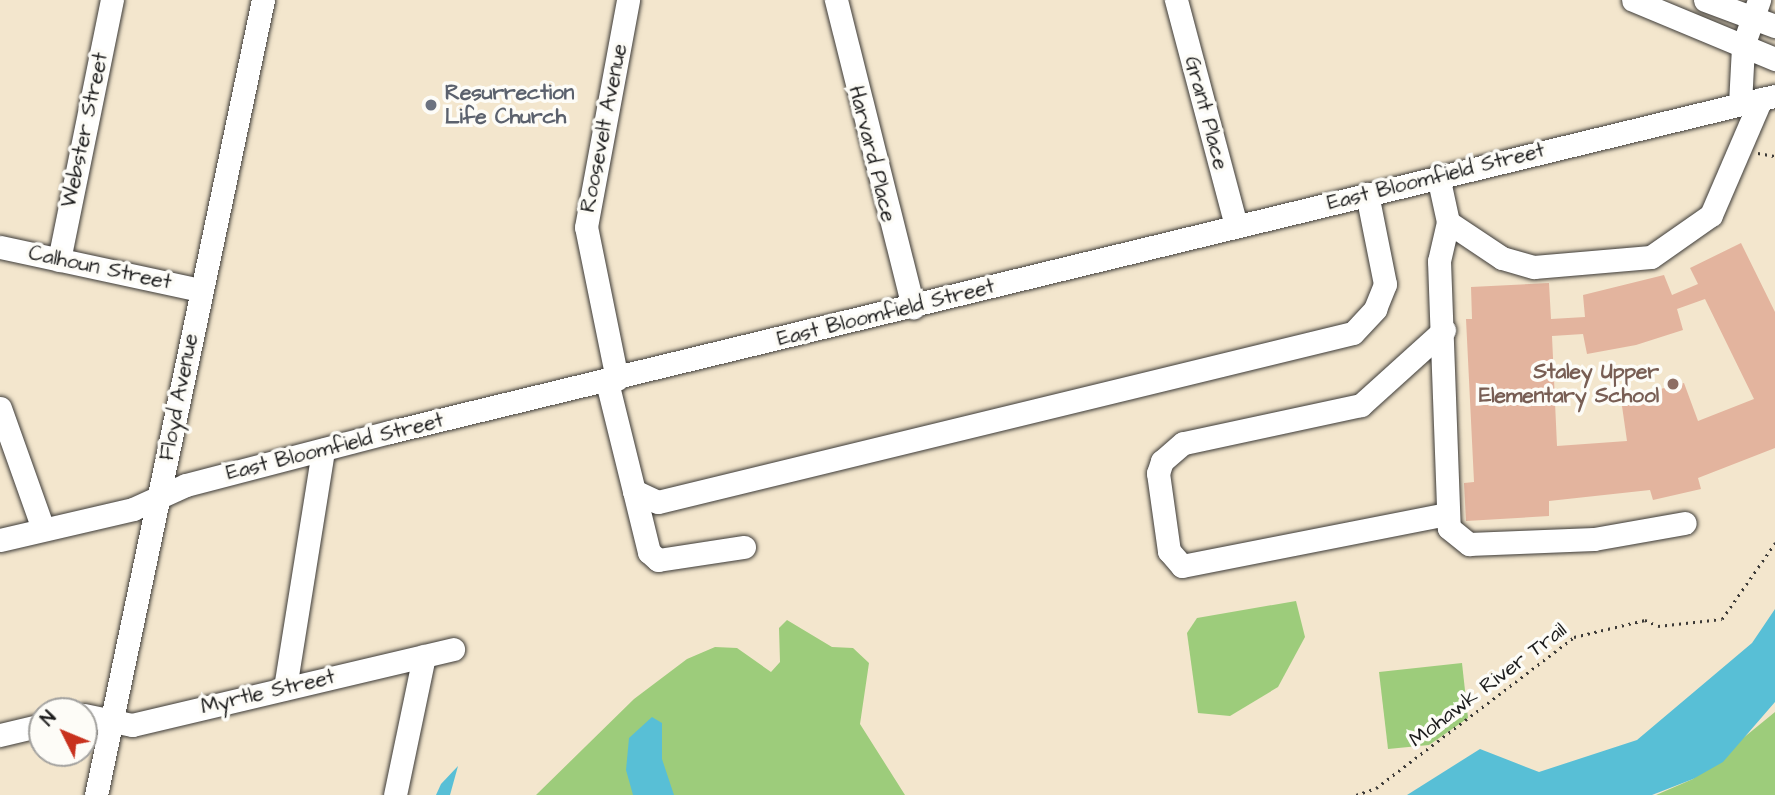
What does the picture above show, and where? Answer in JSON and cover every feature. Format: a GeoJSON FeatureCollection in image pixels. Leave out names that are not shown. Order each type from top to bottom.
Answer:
{"type":"FeatureCollection","features":[{"type":"Feature","properties":{"kind":"street","name":"Webster Street"},"geometry":{"type":"LineString","coordinates":[[59,260],[112,0]]}},
{"type":"Feature","properties":{"kind":"street","name":"Floyd Avenue"},"geometry":{"type":"LineString","coordinates":[[96,795],[263,0]]}},
{"type":"Feature","properties":{"kind":"street","name":"Roosevelt Avenue"},"geometry":{"type":"LineString","coordinates":[[628,0],[586,227],[634,491],[649,552],[658,560],[744,547]]}},
{"type":"Feature","properties":{"kind":"street","name":"Harvard Place"},"geometry":{"type":"LineString","coordinates":[[836,0],[913,307]]}},
{"type":"Feature","properties":{"kind":"street","name":"Grant Place"},"geometry":{"type":"LineString","coordinates":[[1176,0],[1236,226]]}},
{"type":"Feature","properties":{"kind":"street"},"geometry":{"type":"LineString","coordinates":[[1633,0],[1775,58]]}},
{"type":"Feature","properties":{"kind":"street"},"geometry":{"type":"LineString","coordinates":[[1705,0],[1755,9],[1775,26]]}},
{"type":"Feature","properties":{"kind":"street"},"geometry":{"type":"LineString","coordinates":[[1448,222],[1502,258],[1534,267],[1651,257],[1711,215],[1759,100],[1743,46],[1755,9]]}},
{"type":"Feature","properties":{"kind":"street","name":"East Bloomfield Street"},"geometry":{"type":"LineString","coordinates":[[0,540],[133,509],[159,495],[323,450],[1438,176],[1759,100]]}},
{"type":"Feature","properties":{"kind":"street"},"geometry":{"type":"LineString","coordinates":[[1438,176],[1448,222],[1439,261],[1444,330],[1449,528],[1469,544],[1594,539],[1685,523]]}},
{"type":"Feature","properties":{"kind":"street"},"geometry":{"type":"LineString","coordinates":[[634,491],[658,502],[1353,333],[1375,309],[1385,284],[1367,194]]}},
{"type":"Feature","properties":{"kind":"street","name":"Calhoun Street"},"geometry":{"type":"LineString","coordinates":[[0,247],[200,290]]}},
{"type":"Feature","properties":{"kind":"street"},"geometry":{"type":"LineString","coordinates":[[1444,330],[1361,405],[1183,443],[1162,461],[1158,473],[1169,551],[1182,566],[1448,514]]}},
{"type":"Feature","properties":{"kind":"street"},"geometry":{"type":"LineString","coordinates":[[0,408],[43,529]]}},
{"type":"Feature","properties":{"kind":"street"},"geometry":{"type":"LineString","coordinates":[[285,688],[323,450]]}},
{"type":"Feature","properties":{"kind":"street","name":"Myrtle Street"},"geometry":{"type":"LineString","coordinates":[[98,716],[132,724],[453,649]]}},
{"type":"Feature","properties":{"kind":"street"},"geometry":{"type":"LineString","coordinates":[[395,795],[424,656]]}},
{"type":"Feature","properties":{"kind":"street"},"geometry":{"type":"LineString","coordinates":[[0,735],[28,728]]}},
{"type":"Feature","properties":{"kind":"path","name":"Mohawk River Trail"},"geometry":{"type":"LineString","coordinates":[[1356,795],[1376,788],[1574,637],[1645,620],[1658,626],[1722,619],[1775,543]]}},
{"type":"Feature","properties":{"kind":"green space"},"geometry":{"type":"Polygon","coordinates":[[[1296,601],[1305,637],[1278,687],[1230,716],[1198,713],[1187,633],[1197,618],[1296,601]]]}},
{"type":"Feature","properties":{"kind":"green space"},"geometry":{"type":"Polygon","coordinates":[[[787,620],[832,647],[853,648],[869,663],[860,724],[905,795],[536,795],[634,699],[687,659],[715,647],[737,648],[771,672],[780,662],[779,628],[787,620]]]}},
{"type":"Feature","properties":{"kind":"green space"},"geometry":{"type":"Polygon","coordinates":[[[1462,663],[1468,718],[1429,745],[1388,749],[1379,672],[1462,663]]]}},
{"type":"Feature","properties":{"kind":"green space"},"geometry":{"type":"Polygon","coordinates":[[[1775,712],[1775,795],[1656,795],[1693,779],[1775,712]]]}},
{"type":"Feature","properties":{"kind":"water"},"geometry":{"type":"Polygon","coordinates":[[[1775,609],[1775,702],[1723,762],[1693,779],[1652,795],[1407,795],[1480,749],[1539,772],[1637,740],[1752,643],[1775,609]]]}},
{"type":"Feature","properties":{"kind":"water"},"geometry":{"type":"Polygon","coordinates":[[[652,717],[662,723],[662,759],[674,795],[633,795],[626,770],[629,738],[652,717]]]}},
{"type":"Feature","properties":{"kind":"water"},"geometry":{"type":"Polygon","coordinates":[[[458,766],[450,795],[436,795],[441,784],[458,766]]]}},
{"type":"Feature","properties":{"kind":"building"},"geometry":{"type":"Polygon","coordinates":[[[1741,243],[1775,312],[1775,448],[1698,478],[1701,489],[1653,500],[1650,490],[1549,501],[1549,516],[1466,521],[1464,483],[1474,482],[1466,319],[1472,319],[1471,287],[1549,283],[1551,319],[1585,317],[1583,295],[1664,275],[1672,295],[1698,284],[1690,268],[1741,243]],[[1705,299],[1677,309],[1683,330],[1636,345],[1587,354],[1583,334],[1552,336],[1557,446],[1627,441],[1621,399],[1684,383],[1698,421],[1754,399],[1705,299]]]}},
{"type":"Feature","properties":{"kind":"place","name":"Resurrection Life Church"},"geometry":{"type":"Point","coordinates":[431,105]}},
{"type":"Feature","properties":{"kind":"place","name":"Staley Upper Elementary School"},"geometry":{"type":"Point","coordinates":[1673,384]}}]}
